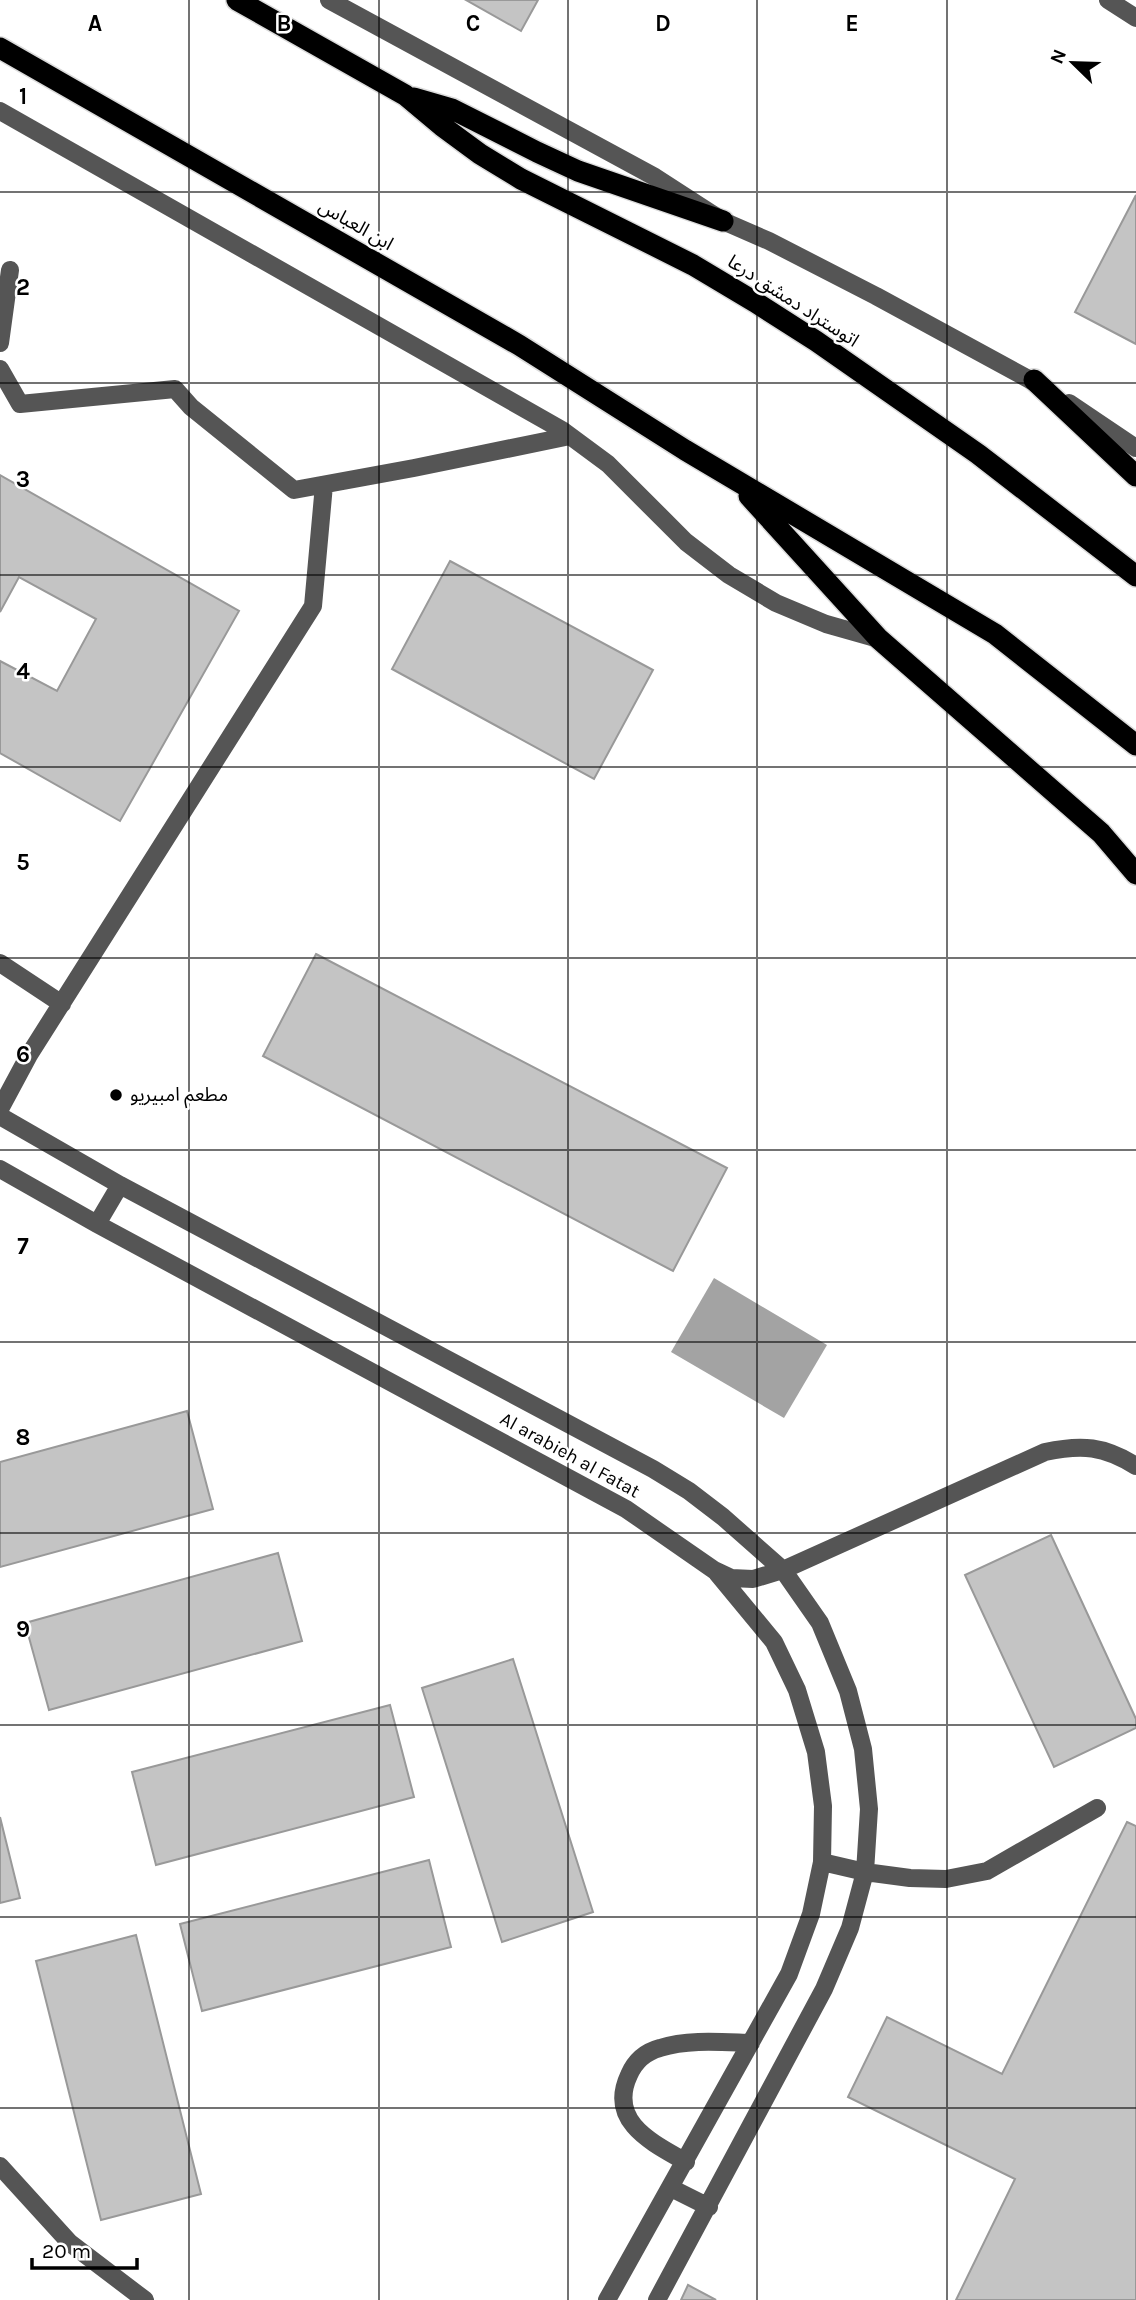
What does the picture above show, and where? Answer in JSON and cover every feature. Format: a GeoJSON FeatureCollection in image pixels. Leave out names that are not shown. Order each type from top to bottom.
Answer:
{"type":"FeatureCollection","features":[{"type":"Feature","properties":{"kind":"highway"},"geometry":{"type":"LineString","coordinates":[[237,0],[405,95],[452,109],[578,171],[723,221]]}},
{"type":"Feature","properties":{"kind":"highway","name":"ابن العباس"},"geometry":{"type":"LineString","coordinates":[[0,48],[519,345],[734,479]]}},
{"type":"Feature","properties":{"kind":"highway","name":"اتوستراد دمشق درعا"},"geometry":{"type":"LineString","coordinates":[[405,95],[481,154],[521,178],[693,265],[816,341],[978,454],[1136,576]]}},
{"type":"Feature","properties":{"kind":"highway"},"geometry":{"type":"LineString","coordinates":[[1034,380],[1136,476]]}},
{"type":"Feature","properties":{"kind":"highway"},"geometry":{"type":"LineString","coordinates":[[734,479],[879,639],[1101,833],[1136,874]]}},
{"type":"Feature","properties":{"kind":"highway"},"geometry":{"type":"LineString","coordinates":[[734,479],[995,634],[1136,745]]}},
{"type":"Feature","properties":{"kind":"street"},"geometry":{"type":"LineString","coordinates":[[329,0],[655,177],[723,221],[853,283],[1034,380],[1136,448]]}},
{"type":"Feature","properties":{"kind":"street"},"geometry":{"type":"LineString","coordinates":[[1108,0],[1136,18]]}},
{"type":"Feature","properties":{"kind":"street"},"geometry":{"type":"LineString","coordinates":[[0,111],[501,394],[570,436],[608,464],[686,542],[729,576],[776,603],[827,624],[879,639]]}},
{"type":"Feature","properties":{"kind":"street"},"geometry":{"type":"LineString","coordinates":[[0,343],[10,270]]}},
{"type":"Feature","properties":{"kind":"street"},"geometry":{"type":"LineString","coordinates":[[0,369],[20,404],[175,389],[191,407],[294,490],[570,436]]}},
{"type":"Feature","properties":{"kind":"street"},"geometry":{"type":"LineString","coordinates":[[0,1109],[29,1055],[313,606],[324,485]]}},
{"type":"Feature","properties":{"kind":"street"},"geometry":{"type":"LineString","coordinates":[[0,963],[62,1004]]}},
{"type":"Feature","properties":{"kind":"street"},"geometry":{"type":"LineString","coordinates":[[0,1116],[120,1185],[653,1469],[689,1491],[783,1570],[820,1623],[848,1691],[863,1749],[869,1809],[865,1872],[850,1928],[824,1989],[657,2300]]}},
{"type":"Feature","properties":{"kind":"street","name":"Al arabieh al Fatat"},"geometry":{"type":"LineString","coordinates":[[0,1169],[97,1224],[626,1508],[715,1570],[731,1578],[753,1579],[783,1570],[1045,1452],[1069,1447],[1094,1447],[1117,1454],[1136,1465]]}},
{"type":"Feature","properties":{"kind":"street"},"geometry":{"type":"LineString","coordinates":[[97,1224],[120,1185]]}},
{"type":"Feature","properties":{"kind":"street"},"geometry":{"type":"LineString","coordinates":[[607,2300],[789,1974],[811,1913],[822,1862],[823,1806],[816,1752],[797,1690],[774,1642],[715,1570]]}},
{"type":"Feature","properties":{"kind":"street"},"geometry":{"type":"LineString","coordinates":[[822,1862],[865,1872],[910,1878],[946,1879],[987,1871],[1097,1808]]}},
{"type":"Feature","properties":{"kind":"street"},"geometry":{"type":"LineString","coordinates":[[686,2162],[648,2140],[630,2121],[623,2095],[632,2067],[643,2055],[657,2048],[714,2042],[751,2043]]}},
{"type":"Feature","properties":{"kind":"street"},"geometry":{"type":"LineString","coordinates":[[0,2166],[70,2243],[145,2300]]}},
{"type":"Feature","properties":{"kind":"street"},"geometry":{"type":"LineString","coordinates":[[671,2188],[709,2207]]}},
{"type":"Feature","properties":{"kind":"shaded area"},"geometry":{"type":"Polygon","coordinates":[[[714,1278],[827,1345],[784,1418],[671,1352],[714,1278]]]}},
{"type":"Feature","properties":{"kind":"building"},"geometry":{"type":"Polygon","coordinates":[[[466,0],[538,0],[521,31],[466,0]]]}},
{"type":"Feature","properties":{"kind":"building"},"geometry":{"type":"Polygon","coordinates":[[[1136,195],[1136,344],[1075,312],[1136,195]]]}},
{"type":"Feature","properties":{"kind":"building"},"geometry":{"type":"Polygon","coordinates":[[[0,475],[239,611],[120,821],[0,753],[0,661],[57,691],[96,619],[19,577],[0,612],[0,475]]]}},
{"type":"Feature","properties":{"kind":"building"},"geometry":{"type":"Polygon","coordinates":[[[450,561],[653,670],[594,779],[392,669],[450,561]]]}},
{"type":"Feature","properties":{"kind":"building"},"geometry":{"type":"Polygon","coordinates":[[[316,954],[727,1168],[673,1271],[263,1056],[316,954]]]}},
{"type":"Feature","properties":{"kind":"building"},"geometry":{"type":"Polygon","coordinates":[[[187,1411],[213,1509],[0,1567],[0,1462],[187,1411]]]}},
{"type":"Feature","properties":{"kind":"building"},"geometry":{"type":"Polygon","coordinates":[[[1051,1535],[1136,1719],[1136,1728],[1054,1767],[965,1575],[1051,1535]]]}},
{"type":"Feature","properties":{"kind":"building"},"geometry":{"type":"Polygon","coordinates":[[[278,1553],[302,1641],[49,1710],[25,1623],[278,1553]]]}},
{"type":"Feature","properties":{"kind":"building"},"geometry":{"type":"Polygon","coordinates":[[[513,1659],[593,1912],[502,1942],[422,1688],[513,1659]]]}},
{"type":"Feature","properties":{"kind":"building"},"geometry":{"type":"Polygon","coordinates":[[[390,1705],[414,1797],[156,1865],[132,1772],[390,1705]]]}},
{"type":"Feature","properties":{"kind":"building"},"geometry":{"type":"Polygon","coordinates":[[[0,1817],[20,1898],[0,1903],[0,1817]]]}},
{"type":"Feature","properties":{"kind":"building"},"geometry":{"type":"Polygon","coordinates":[[[1127,1822],[1136,1826],[1136,2300],[956,2300],[1015,2179],[848,2097],[887,2017],[1002,2074],[1127,1822]]]}},
{"type":"Feature","properties":{"kind":"building"},"geometry":{"type":"Polygon","coordinates":[[[429,1860],[451,1947],[202,2011],[180,1924],[429,1860]]]}},
{"type":"Feature","properties":{"kind":"building"},"geometry":{"type":"Polygon","coordinates":[[[136,1935],[201,2194],[101,2220],[36,1961],[136,1935]]]}},
{"type":"Feature","properties":{"kind":"building"},"geometry":{"type":"Polygon","coordinates":[[[688,2285],[716,2300],[681,2300],[688,2285]]]}},
{"type":"Feature","properties":{"kind":"place","name":"مطعم امبيريو"},"geometry":{"type":"Point","coordinates":[116,1095]}}]}
